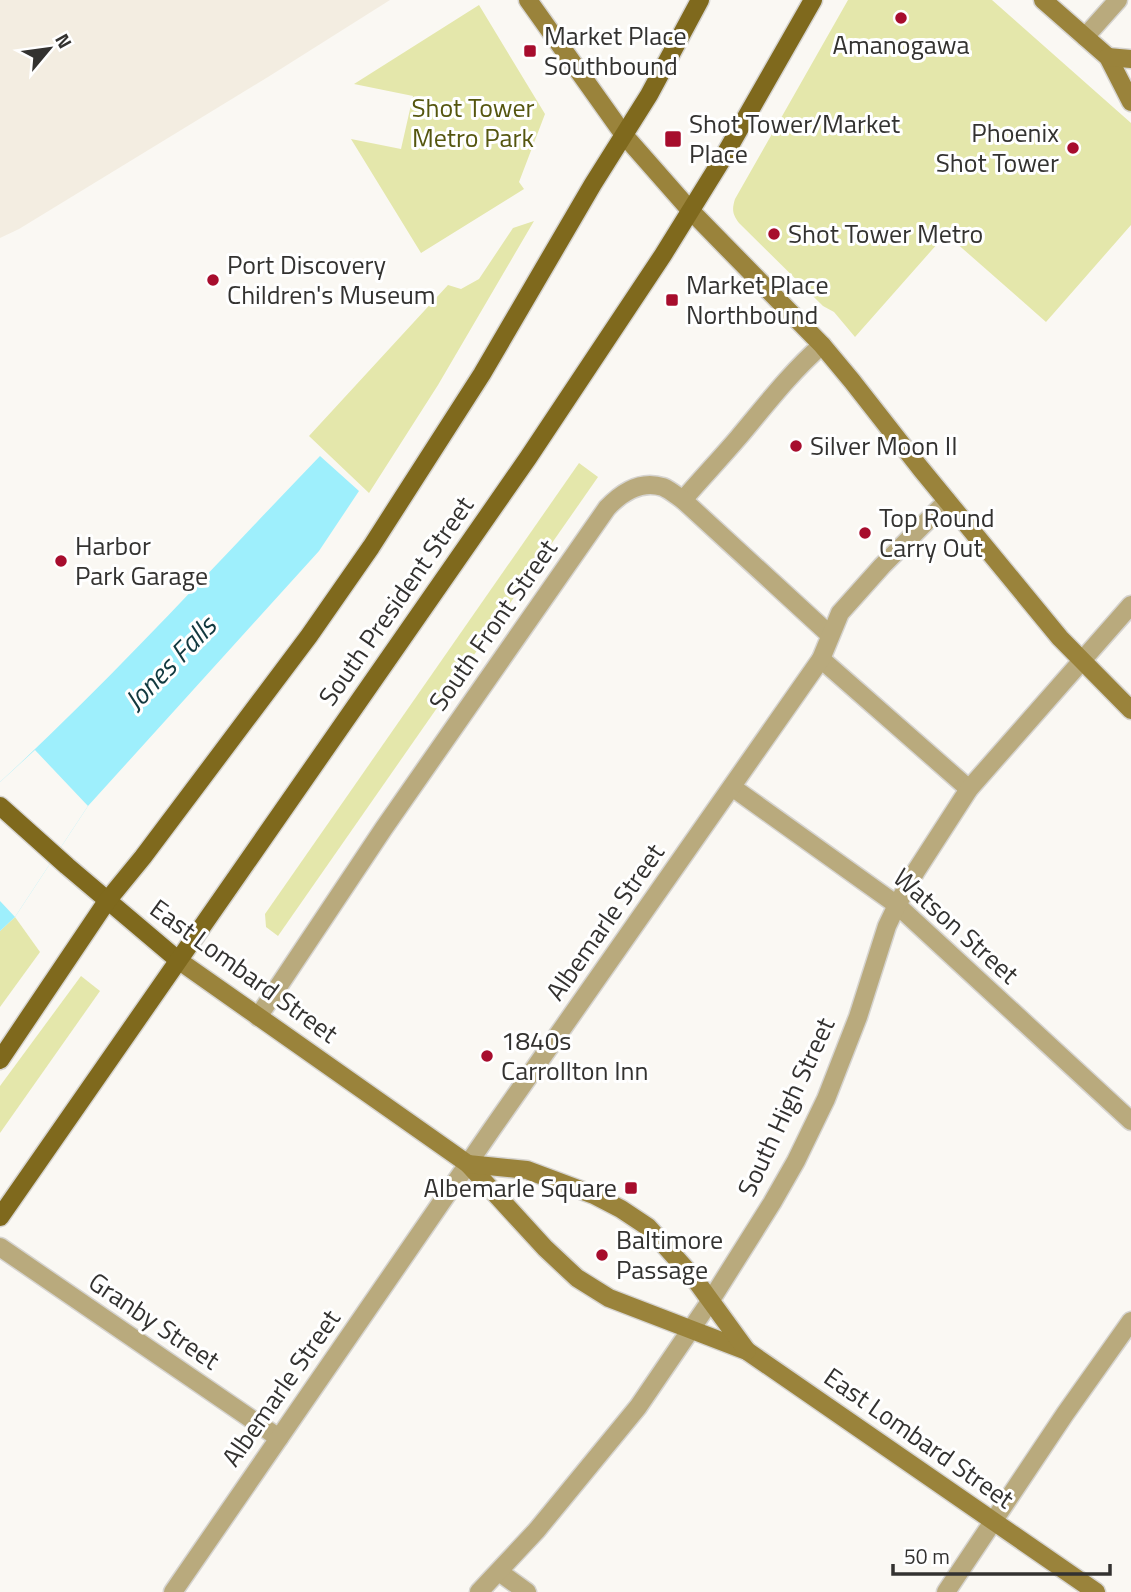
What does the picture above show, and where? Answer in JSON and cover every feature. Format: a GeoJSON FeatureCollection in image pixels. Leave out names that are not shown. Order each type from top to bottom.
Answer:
{"type":"FeatureCollection","features":[{"type":"Feature","properties":{"kind":"main road"},"geometry":{"type":"LineString","coordinates":[[528,0],[624,135],[690,210],[822,345],[1060,638],[1131,710]]}},
{"type":"Feature","properties":{"kind":"main road","name":"South President Street"},"geometry":{"type":"LineString","coordinates":[[0,1060],[107,901],[309,636],[371,547],[482,374],[593,184],[649,95],[700,0]]}},
{"type":"Feature","properties":{"kind":"main road","name":"South President Street"},"geometry":{"type":"LineString","coordinates":[[0,1217],[528,458],[663,255],[720,163],[813,0]]}},
{"type":"Feature","properties":{"kind":"main road"},"geometry":{"type":"LineString","coordinates":[[1043,0],[1108,57],[1131,102]]}},
{"type":"Feature","properties":{"kind":"main road"},"geometry":{"type":"LineString","coordinates":[[1108,57],[1131,59]]}},
{"type":"Feature","properties":{"kind":"main road","name":"East Lombard Street"},"geometry":{"type":"LineString","coordinates":[[0,806],[178,960],[468,1164],[545,1248],[578,1278],[609,1298],[747,1351],[1096,1592]]}},
{"type":"Feature","properties":{"kind":"main road","name":"East Lombard Street"},"geometry":{"type":"LineString","coordinates":[[468,1164],[527,1170],[594,1195],[648,1227],[711,1300],[747,1351]]}},
{"type":"Feature","properties":{"kind":"street"},"geometry":{"type":"LineString","coordinates":[[1085,37],[1118,0]]}},
{"type":"Feature","properties":{"kind":"street"},"geometry":{"type":"LineString","coordinates":[[684,500],[787,379],[822,345]]}},
{"type":"Feature","properties":{"kind":"street","name":"South Front Street"},"geometry":{"type":"LineString","coordinates":[[258,1017],[384,828],[618,496],[636,486],[648,485],[665,488],[684,500],[830,635]]}},
{"type":"Feature","properties":{"kind":"street","name":"Albemarle Street"},"geometry":{"type":"LineString","coordinates":[[173,1592],[821,659],[840,613],[947,501]]}},
{"type":"Feature","properties":{"kind":"street","name":"South High Street"},"geometry":{"type":"LineString","coordinates":[[479,1592],[562,1501],[638,1407],[711,1300],[772,1203],[826,1099],[858,1017],[887,926],[916,871],[969,789],[1131,605]]}},
{"type":"Feature","properties":{"kind":"street"},"geometry":{"type":"LineString","coordinates":[[821,659],[969,789]]}},
{"type":"Feature","properties":{"kind":"street","name":"Watson Street"},"geometry":{"type":"LineString","coordinates":[[732,787],[897,905],[1131,1121]]}},
{"type":"Feature","properties":{"kind":"street","name":"Granby Street"},"geometry":{"type":"LineString","coordinates":[[0,1247],[279,1438]]}},
{"type":"Feature","properties":{"kind":"street"},"geometry":{"type":"LineString","coordinates":[[946,1592],[1131,1321]]}},
{"type":"Feature","properties":{"kind":"street"},"geometry":{"type":"LineString","coordinates":[[499,1573],[527,1592]]}},
{"type":"Feature","properties":{"kind":"shaded area"},"geometry":{"type":"Polygon","coordinates":[[[0,0],[390,0],[19,229],[0,238],[0,0]]]}},
{"type":"Feature","properties":{"kind":"green space"},"geometry":{"type":"Polygon","coordinates":[[[848,0],[992,0],[1131,123],[1131,225],[1046,322],[946,234],[855,337],[834,312],[823,306],[737,220],[733,211],[735,199],[848,0]]]}},
{"type":"Feature","properties":{"kind":"green space","name":"Shot Tower Metro Park"},"geometry":{"type":"Polygon","coordinates":[[[479,5],[545,114],[519,182],[524,189],[421,253],[351,139],[401,149],[413,96],[354,84],[479,5]]]}},
{"type":"Feature","properties":{"kind":"green space"},"geometry":{"type":"Polygon","coordinates":[[[534,221],[438,385],[369,493],[309,436],[448,285],[461,289],[479,279],[513,228],[534,221]]]}},
{"type":"Feature","properties":{"kind":"green space"},"geometry":{"type":"Polygon","coordinates":[[[579,463],[598,477],[278,936],[266,927],[265,914],[579,463]]]}},
{"type":"Feature","properties":{"kind":"green space"},"geometry":{"type":"Polygon","coordinates":[[[15,917],[40,952],[0,1007],[0,931],[15,917]]]}},
{"type":"Feature","properties":{"kind":"green space"},"geometry":{"type":"Polygon","coordinates":[[[81,976],[100,991],[0,1133],[0,1086],[81,976]]]}},
{"type":"Feature","properties":{"kind":"water","name":"Jones Falls"},"geometry":{"type":"Polygon","coordinates":[[[320,456],[359,491],[319,551],[88,806],[15,917],[0,931],[0,782],[123,663],[320,456]]]}},
{"type":"Feature","properties":{"kind":"pier"},"geometry":{"type":"Polygon","coordinates":[[[35,750],[88,806],[15,917],[0,901],[0,782],[35,750]]]}},
{"type":"Feature","properties":{"kind":"place","name":"Amanogawa"},"geometry":{"type":"Point","coordinates":[901,18]}},
{"type":"Feature","properties":{"kind":"place","name":"Market Place Southbound"},"geometry":{"type":"Point","coordinates":[530,51]}},
{"type":"Feature","properties":{"kind":"place","name":"Shot Tower/Market Place"},"geometry":{"type":"Point","coordinates":[673,139]}},
{"type":"Feature","properties":{"kind":"place","name":"Phoenix Shot Tower"},"geometry":{"type":"Point","coordinates":[1073,148]}},
{"type":"Feature","properties":{"kind":"place","name":"Shot Tower Metro"},"geometry":{"type":"Point","coordinates":[774,234]}},
{"type":"Feature","properties":{"kind":"place","name":"Port Discovery Children's Museum"},"geometry":{"type":"Point","coordinates":[213,280]}},
{"type":"Feature","properties":{"kind":"place","name":"Market Place Northbound"},"geometry":{"type":"Point","coordinates":[672,300]}},
{"type":"Feature","properties":{"kind":"place","name":"Silver Moon II"},"geometry":{"type":"Point","coordinates":[796,446]}},
{"type":"Feature","properties":{"kind":"place","name":"Top Round Carry Out"},"geometry":{"type":"Point","coordinates":[865,533]}},
{"type":"Feature","properties":{"kind":"place","name":"Harbor Park Garage"},"geometry":{"type":"Point","coordinates":[61,561]}},
{"type":"Feature","properties":{"kind":"place","name":"1840s Carrollton Inn"},"geometry":{"type":"Point","coordinates":[487,1056]}},
{"type":"Feature","properties":{"kind":"place","name":"Albemarle Square"},"geometry":{"type":"Point","coordinates":[631,1188]}},
{"type":"Feature","properties":{"kind":"place","name":"Baltimore Passage"},"geometry":{"type":"Point","coordinates":[602,1255]}}]}
